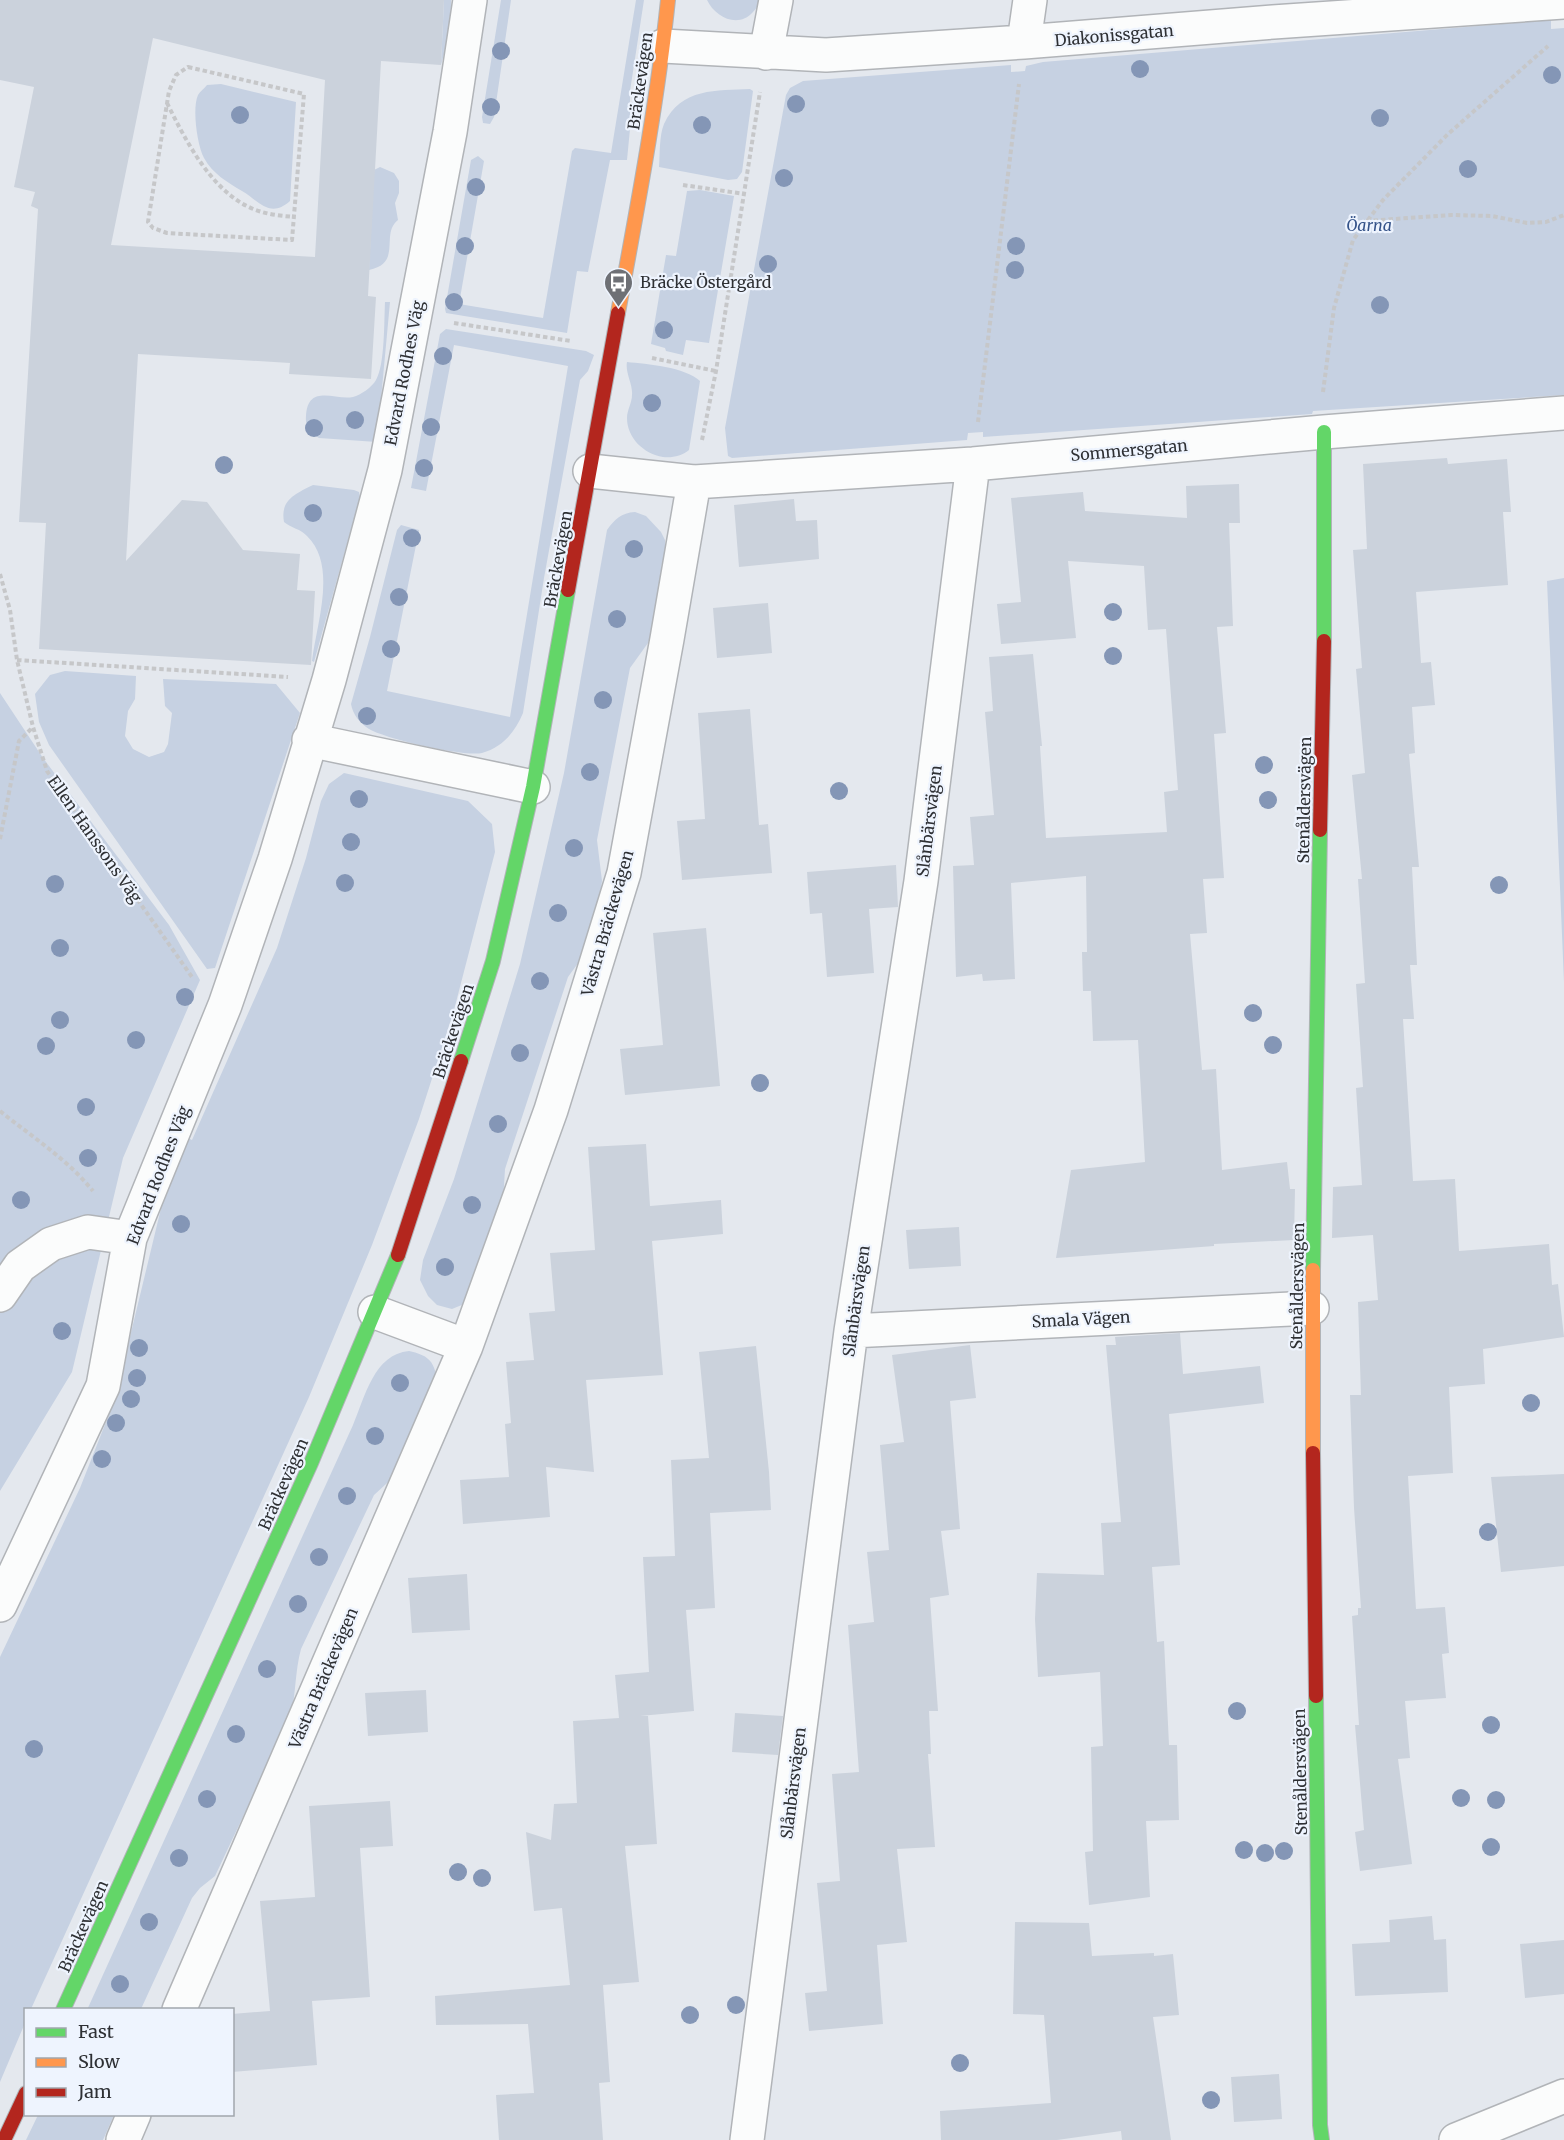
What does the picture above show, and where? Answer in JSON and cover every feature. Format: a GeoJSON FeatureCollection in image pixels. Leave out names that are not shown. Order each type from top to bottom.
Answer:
{"type":"FeatureCollection","features":[{"type":"Feature","properties":{"kind":"street","name":"Edvard Rodhes Väg"},"geometry":{"type":"LineString","coordinates":[[0,1605],[103,1386],[130,1238],[225,1005],[275,859],[309,740],[329,680],[385,470],[450,132],[470,0]]}},
{"type":"Feature","properties":{"kind":"street","name":"Bräckevägen"},"geometry":{"type":"LineString","coordinates":[[64,2008],[311,1463],[375,1312],[396,1260],[493,961],[533,787],[611,350],[663,45],[668,0]]}},
{"type":"Feature","properties":{"kind":"street"},"geometry":{"type":"LineString","coordinates":[[766,53],[776,0]]}},
{"type":"Feature","properties":{"kind":"street"},"geometry":{"type":"LineString","coordinates":[[1024,42],[1030,0]]}},
{"type":"Feature","properties":{"kind":"street","name":"Diakonissgatan"},"geometry":{"type":"LineString","coordinates":[[663,45],[826,55],[1556,2]]}},
{"type":"Feature","properties":{"kind":"street","name":"Sommersgatan"},"geometry":{"type":"LineString","coordinates":[[694,482],[973,464],[1564,413]]}},
{"type":"Feature","properties":{"kind":"street","name":"Stenåldersvägen"},"geometry":{"type":"LineString","coordinates":[[1322,2140],[1318,1997],[1312,1308],[1324,621],[1324,432]]}},
{"type":"Feature","properties":{"kind":"street","name":"Slånbärsvägen"},"geometry":{"type":"LineString","coordinates":[[747,2140],[851,1330],[921,881],[973,464]]}},
{"type":"Feature","properties":{"kind":"street"},"geometry":{"type":"LineString","coordinates":[[590,471],[694,482]]}},
{"type":"Feature","properties":{"kind":"street","name":"Västra Bräckevägen"},"geometry":{"type":"LineString","coordinates":[[180,2008],[466,1346],[551,1110],[624,873],[694,482]]}},
{"type":"Feature","properties":{"kind":"street"},"geometry":{"type":"LineString","coordinates":[[309,740],[533,787]]}},
{"type":"Feature","properties":{"kind":"street"},"geometry":{"type":"LineString","coordinates":[[0,1295],[20,1266],[51,1244],[88,1232],[130,1238]]}},
{"type":"Feature","properties":{"kind":"street","name":"Smala Vägen"},"geometry":{"type":"LineString","coordinates":[[851,1330],[1312,1308]]}},
{"type":"Feature","properties":{"kind":"street"},"geometry":{"type":"LineString","coordinates":[[375,1312],[466,1346]]}},
{"type":"Feature","properties":{"kind":"street"},"geometry":{"type":"LineString","coordinates":[[1456,2140],[1564,2096]]}},
{"type":"Feature","properties":{"kind":"street"},"geometry":{"type":"LineString","coordinates":[[4,2140],[24,2097]]}},
{"type":"Feature","properties":{"kind":"street"},"geometry":{"type":"LineString","coordinates":[[123,2140],[134,2116]]}},
{"type":"Feature","properties":{"kind":"path"},"geometry":{"type":"LineString","coordinates":[[1324,432],[1322,404],[1334,308],[1353,240],[1383,200],[1448,134],[1555,39]]}},
{"type":"Feature","properties":{"kind":"path"},"geometry":{"type":"LineString","coordinates":[[973,464],[1024,42]]}},
{"type":"Feature","properties":{"kind":"path"},"geometry":{"type":"LineString","coordinates":[[694,482],[716,371],[766,53]]}},
{"type":"Feature","properties":{"kind":"path"},"geometry":{"type":"LineString","coordinates":[[188,68],[304,94],[294,217],[292,240],[167,233],[153,228],[148,222],[169,91],[176,75],[188,68]]}},
{"type":"Feature","properties":{"kind":"path"},"geometry":{"type":"LineString","coordinates":[[167,103],[181,131],[208,173],[223,189],[261,212],[294,217]]}},
{"type":"Feature","properties":{"kind":"path"},"geometry":{"type":"LineString","coordinates":[[1366,221],[1450,215],[1492,216],[1527,224],[1546,222],[1564,215]]}},
{"type":"Feature","properties":{"kind":"path"},"geometry":{"type":"LineString","coordinates":[[415,318],[588,343],[611,350],[716,371]]}},
{"type":"Feature","properties":{"kind":"path","name":"Ellen Hanssons Väg"},"geometry":{"type":"LineString","coordinates":[[0,574],[10,610],[17,660],[33,727],[47,771],[206,996],[225,1005]]}},
{"type":"Feature","properties":{"kind":"path"},"geometry":{"type":"LineString","coordinates":[[17,660],[329,680]]}},
{"type":"Feature","properties":{"kind":"path"},"geometry":{"type":"LineString","coordinates":[[0,839],[19,741],[33,727]]}},
{"type":"Feature","properties":{"kind":"path"},"geometry":{"type":"LineString","coordinates":[[0,1111],[50,1148],[78,1173],[95,1194]]}},
{"type":"Feature","properties":{"kind":"green space"},"geometry":{"type":"Polygon","coordinates":[[[444,0],[451,0],[451,6],[447,43],[441,65],[444,0]]]}},
{"type":"Feature","properties":{"kind":"green space"},"geometry":{"type":"Polygon","coordinates":[[[501,0],[511,0],[494,117],[490,124],[483,123],[482,117],[501,0]]]}},
{"type":"Feature","properties":{"kind":"green space"},"geometry":{"type":"Polygon","coordinates":[[[636,0],[644,0],[630,91],[627,160],[610,160],[588,272],[577,271],[567,333],[446,313],[471,160],[478,156],[484,161],[459,304],[543,318],[572,151],[575,148],[611,153],[636,0]]]}},
{"type":"Feature","properties":{"kind":"green space"},"geometry":{"type":"Polygon","coordinates":[[[707,0],[761,0],[747,17],[734,20],[721,16],[707,0]]]}},
{"type":"Feature","properties":{"kind":"green space","name":"Öarna"},"geometry":{"type":"Polygon","coordinates":[[[1551,20],[1551,29],[1564,28],[1564,395],[1313,411],[1312,414],[983,437],[983,432],[968,433],[967,440],[732,458],[728,456],[725,428],[786,95],[790,88],[803,81],[1011,65],[1011,72],[1025,71],[1026,66],[1043,62],[1551,20]]]}},
{"type":"Feature","properties":{"kind":"green space"},"geometry":{"type":"Polygon","coordinates":[[[221,84],[296,102],[290,201],[283,206],[271,208],[259,203],[221,177],[204,158],[196,126],[196,101],[207,85],[221,84]]]}},
{"type":"Feature","properties":{"kind":"green space"},"geometry":{"type":"Polygon","coordinates":[[[750,89],[753,91],[742,172],[737,179],[728,180],[659,167],[662,129],[671,112],[680,103],[701,93],[750,89]]]}},
{"type":"Feature","properties":{"kind":"green space"},"geometry":{"type":"Polygon","coordinates":[[[380,167],[394,173],[399,181],[399,193],[395,203],[398,220],[393,226],[385,261],[369,270],[374,170],[380,167]]]}},
{"type":"Feature","properties":{"kind":"green space"},"geometry":{"type":"Polygon","coordinates":[[[700,190],[734,196],[709,343],[686,340],[683,355],[651,344],[666,255],[676,256],[687,191],[700,190]]]}},
{"type":"Feature","properties":{"kind":"green space"},"geometry":{"type":"Polygon","coordinates":[[[385,302],[390,302],[377,442],[319,438],[310,431],[306,423],[308,406],[312,400],[324,396],[353,397],[366,390],[376,380],[383,354],[385,302]]]}},
{"type":"Feature","properties":{"kind":"green space"},"geometry":{"type":"Polygon","coordinates":[[[446,329],[586,351],[594,355],[588,371],[580,380],[544,578],[523,713],[502,743],[482,753],[473,754],[443,750],[378,733],[360,721],[353,712],[351,704],[397,530],[401,525],[419,530],[387,691],[510,717],[568,366],[454,345],[426,491],[411,488],[440,334],[446,329]]]}},
{"type":"Feature","properties":{"kind":"green space"},"geometry":{"type":"Polygon","coordinates":[[[627,362],[676,369],[700,381],[689,450],[673,457],[663,457],[643,449],[633,438],[627,418],[632,395],[627,362]]]}},
{"type":"Feature","properties":{"kind":"green space"},"geometry":{"type":"Polygon","coordinates":[[[313,485],[354,490],[359,492],[360,497],[314,662],[312,661],[323,596],[321,563],[316,549],[307,536],[284,522],[283,514],[290,499],[313,485]]]}},
{"type":"Feature","properties":{"kind":"green space"},"geometry":{"type":"Polygon","coordinates":[[[635,512],[646,516],[661,532],[665,540],[665,558],[662,563],[654,626],[648,643],[630,668],[597,840],[602,881],[599,901],[584,955],[568,977],[505,1169],[502,1219],[469,1302],[452,1309],[437,1305],[428,1296],[420,1280],[423,1260],[454,1179],[520,964],[564,773],[607,530],[619,517],[635,512]]]}},
{"type":"Feature","properties":{"kind":"green space"},"geometry":{"type":"Polygon","coordinates":[[[1564,578],[1564,982],[1547,581],[1564,578]]]}},
{"type":"Feature","properties":{"kind":"green space"},"geometry":{"type":"Polygon","coordinates":[[[65,671],[136,676],[135,699],[128,711],[125,736],[133,749],[149,757],[164,752],[168,744],[172,713],[165,706],[163,679],[276,684],[300,713],[215,968],[207,969],[49,745],[39,722],[35,694],[50,675],[65,671]]]}},
{"type":"Feature","properties":{"kind":"green space"},"geometry":{"type":"Polygon","coordinates":[[[0,693],[43,758],[169,925],[200,980],[123,1158],[72,1372],[0,1491],[0,693]]]}},
{"type":"Feature","properties":{"kind":"green space"},"geometry":{"type":"Polygon","coordinates":[[[344,773],[468,801],[492,824],[495,852],[454,1010],[419,1119],[372,1245],[309,1397],[31,2008],[24,2008],[24,2025],[0,2082],[0,1657],[80,1488],[115,1399],[164,1196],[188,1138],[192,1140],[277,948],[306,858],[321,801],[329,784],[344,773]]]}},
{"type":"Feature","properties":{"kind":"green space"},"geometry":{"type":"Polygon","coordinates":[[[409,1351],[429,1359],[437,1379],[397,1474],[374,1495],[301,1649],[291,1715],[215,1876],[192,1898],[141,2008],[88,2008],[372,1379],[387,1360],[409,1351]]]}},
{"type":"Feature","properties":{"kind":"green space"},"geometry":{"type":"Polygon","coordinates":[[[37,2116],[114,2116],[103,2140],[26,2140],[37,2116]]]}},
{"type":"Feature","properties":{"kind":"building"},"geometry":{"type":"Polygon","coordinates":[[[0,0],[444,0],[441,65],[381,61],[368,296],[376,297],[371,379],[289,374],[290,363],[138,354],[126,561],[182,500],[207,502],[243,550],[300,554],[297,590],[315,591],[311,665],[39,649],[46,523],[19,522],[38,209],[31,206],[35,192],[14,187],[34,87],[0,80],[0,0]],[[153,38],[111,245],[315,257],[325,80],[153,38]]]}},
{"type":"Feature","properties":{"kind":"building"},"geometry":{"type":"Polygon","coordinates":[[[1447,458],[1448,464],[1507,459],[1511,512],[1503,512],[1508,585],[1416,592],[1421,663],[1431,662],[1435,705],[1412,707],[1415,753],[1409,754],[1419,867],[1412,867],[1417,965],[1410,965],[1414,1019],[1403,1019],[1413,1181],[1455,1179],[1459,1251],[1549,1244],[1552,1285],[1558,1284],[1564,1337],[1483,1349],[1485,1384],[1449,1387],[1453,1473],[1408,1476],[1416,1609],[1445,1607],[1449,1653],[1442,1654],[1446,1698],[1405,1701],[1410,1758],[1398,1759],[1412,1864],[1360,1871],[1355,1832],[1364,1830],[1355,1725],[1359,1725],[1352,1616],[1358,1615],[1358,1608],[1361,1608],[1354,1508],[1350,1395],[1361,1395],[1358,1302],[1378,1300],[1373,1235],[1332,1238],[1333,1187],[1362,1185],[1356,1088],[1363,1087],[1356,984],[1365,983],[1358,879],[1362,879],[1352,775],[1365,773],[1356,669],[1362,668],[1353,550],[1367,549],[1363,464],[1447,458]]]}},
{"type":"Feature","properties":{"kind":"building"},"geometry":{"type":"Polygon","coordinates":[[[1239,484],[1240,523],[1229,523],[1233,626],[1217,627],[1226,733],[1214,734],[1224,878],[1203,879],[1207,933],[1190,934],[1202,1070],[1216,1069],[1222,1170],[1287,1162],[1290,1189],[1295,1189],[1294,1240],[1214,1244],[1214,1246],[1056,1258],[1071,1170],[1145,1162],[1138,1040],[1093,1041],[1091,991],[1083,991],[1082,952],[1087,952],[1086,876],[1011,883],[1015,979],[983,981],[982,974],[956,977],[953,866],[974,865],[970,817],[994,815],[985,712],[993,711],[989,657],[1033,654],[1042,746],[1040,746],[1046,838],[1167,832],[1164,792],[1178,790],[1166,629],[1148,630],[1144,566],[1068,561],[1076,638],[1001,644],[997,604],[1021,602],[1011,498],[1083,492],[1085,511],[1187,518],[1186,486],[1239,484]]]}},
{"type":"Feature","properties":{"kind":"building"},"geometry":{"type":"Polygon","coordinates":[[[794,499],[796,521],[817,520],[819,559],[739,567],[734,505],[794,499]]]}},
{"type":"Feature","properties":{"kind":"building"},"geometry":{"type":"Polygon","coordinates":[[[768,603],[772,653],[717,658],[713,608],[768,603]]]}},
{"type":"Feature","properties":{"kind":"building"},"geometry":{"type":"Polygon","coordinates":[[[750,709],[759,825],[768,824],[772,873],[682,880],[677,821],[705,819],[698,713],[750,709]]]}},
{"type":"Feature","properties":{"kind":"building"},"geometry":{"type":"Polygon","coordinates":[[[896,865],[898,907],[869,909],[874,973],[827,977],[822,913],[810,914],[807,872],[896,865]]]}},
{"type":"Feature","properties":{"kind":"building"},"geometry":{"type":"Polygon","coordinates":[[[706,928],[720,1086],[625,1095],[620,1049],[663,1045],[653,933],[706,928]]]}},
{"type":"Feature","properties":{"kind":"building"},"geometry":{"type":"Polygon","coordinates":[[[646,1144],[650,1206],[721,1200],[723,1234],[652,1241],[663,1375],[586,1380],[594,1472],[546,1467],[550,1517],[463,1524],[460,1480],[509,1477],[505,1424],[511,1423],[506,1362],[534,1360],[529,1313],[555,1311],[550,1253],[595,1250],[588,1147],[646,1144]]]}},
{"type":"Feature","properties":{"kind":"building"},"geometry":{"type":"Polygon","coordinates":[[[959,1227],[961,1266],[909,1269],[906,1230],[959,1227]]]}},
{"type":"Feature","properties":{"kind":"building"},"geometry":{"type":"Polygon","coordinates":[[[1180,1333],[1183,1374],[1260,1366],[1264,1403],[1169,1414],[1180,1565],[1152,1567],[1157,1642],[1164,1641],[1169,1745],[1177,1745],[1179,1820],[1146,1821],[1150,1897],[1089,1905],[1085,1852],[1093,1851],[1091,1747],[1103,1746],[1100,1672],[1038,1677],[1035,1619],[1037,1573],[1104,1575],[1101,1523],[1121,1522],[1106,1345],[1116,1345],[1115,1337],[1180,1333]]]}},
{"type":"Feature","properties":{"kind":"building"},"geometry":{"type":"Polygon","coordinates":[[[970,1345],[976,1398],[950,1401],[960,1529],[941,1531],[949,1595],[930,1598],[938,1711],[929,1711],[931,1754],[928,1754],[935,1847],[897,1849],[907,1942],[877,1945],[883,2024],[809,2031],[805,1993],[827,1991],[817,1883],[840,1881],[832,1774],[859,1772],[848,1625],[874,1622],[867,1552],[889,1550],[880,1445],[904,1442],[892,1355],[970,1345]]]}},
{"type":"Feature","properties":{"kind":"building"},"geometry":{"type":"Polygon","coordinates":[[[756,1346],[771,1510],[710,1513],[715,1608],[686,1610],[694,1711],[640,1716],[648,1716],[657,1844],[625,1846],[639,1982],[603,1985],[610,2082],[599,2083],[603,2140],[499,2140],[496,2095],[534,2093],[528,2024],[436,2025],[435,1996],[570,1985],[562,1908],[534,1911],[526,1832],[551,1840],[554,1804],[577,1803],[573,1721],[619,1718],[615,1675],[649,1672],[643,1557],[675,1556],[671,1460],[709,1458],[699,1352],[756,1346]]]}},
{"type":"Feature","properties":{"kind":"building"},"geometry":{"type":"Polygon","coordinates":[[[1564,1474],[1564,1566],[1501,1572],[1491,1477],[1564,1474]]]}},
{"type":"Feature","properties":{"kind":"building"},"geometry":{"type":"Polygon","coordinates":[[[467,1574],[470,1630],[412,1633],[408,1578],[467,1574]]]}},
{"type":"Feature","properties":{"kind":"building"},"geometry":{"type":"Polygon","coordinates":[[[426,1690],[428,1732],[368,1736],[365,1693],[426,1690]]]}},
{"type":"Feature","properties":{"kind":"building"},"geometry":{"type":"Polygon","coordinates":[[[735,1713],[783,1716],[778,1755],[732,1752],[735,1713]]]}},
{"type":"Feature","properties":{"kind":"building"},"geometry":{"type":"Polygon","coordinates":[[[390,1801],[393,1846],[360,1848],[370,1997],[312,2001],[317,2065],[234,2072],[234,2014],[270,2011],[260,1901],[315,1897],[309,1806],[390,1801]]]}},
{"type":"Feature","properties":{"kind":"building"},"geometry":{"type":"Polygon","coordinates":[[[1432,1916],[1434,1940],[1446,1939],[1448,1992],[1355,1996],[1352,1944],[1390,1942],[1389,1920],[1432,1916]]]}},
{"type":"Feature","properties":{"kind":"building"},"geometry":{"type":"Polygon","coordinates":[[[1015,1922],[1089,1923],[1092,1956],[1173,1954],[1179,2015],[1153,2017],[1171,2140],[1122,2140],[1121,2131],[1057,2140],[941,2140],[940,2111],[1051,2103],[1044,2015],[1013,2014],[1015,1922]]]}},
{"type":"Feature","properties":{"kind":"building"},"geometry":{"type":"Polygon","coordinates":[[[1564,1940],[1564,1994],[1525,1998],[1520,1944],[1564,1940]]]}},
{"type":"Feature","properties":{"kind":"building"},"geometry":{"type":"Polygon","coordinates":[[[1279,2074],[1282,2119],[1234,2122],[1231,2077],[1279,2074]]]}},
{"type":"Feature","properties":{"kind":"traffic: fast"},"geometry":{"type":"LineString","coordinates":[[1324,432],[1324,641]]}},
{"type":"Feature","properties":{"kind":"traffic: fast"},"geometry":{"type":"LineString","coordinates":[[461,1061],[493,961],[533,787],[568,590]]}},
{"type":"Feature","properties":{"kind":"traffic: fast"},"geometry":{"type":"LineString","coordinates":[[1313,1270],[1320,830]]}},
{"type":"Feature","properties":{"kind":"traffic: fast"},"geometry":{"type":"LineString","coordinates":[[64,2008],[311,1463],[398,1255]]}},
{"type":"Feature","properties":{"kind":"traffic: fast"},"geometry":{"type":"LineString","coordinates":[[1316,1696],[1322,2140]]}},
{"type":"Feature","properties":{"kind":"traffic: slow"},"geometry":{"type":"LineString","coordinates":[[618,313],[652,118],[668,0]]}},
{"type":"Feature","properties":{"kind":"traffic: slow"},"geometry":{"type":"LineString","coordinates":[[1313,1270],[1313,1453]]}},
{"type":"Feature","properties":{"kind":"traffic: jam"},"geometry":{"type":"LineString","coordinates":[[568,590],[618,313]]}},
{"type":"Feature","properties":{"kind":"traffic: jam"},"geometry":{"type":"LineString","coordinates":[[1320,830],[1324,641]]}},
{"type":"Feature","properties":{"kind":"traffic: jam"},"geometry":{"type":"LineString","coordinates":[[398,1255],[461,1061]]}},
{"type":"Feature","properties":{"kind":"traffic: jam"},"geometry":{"type":"LineString","coordinates":[[1313,1453],[1316,1696]]}},
{"type":"Feature","properties":{"kind":"traffic: jam"},"geometry":{"type":"LineString","coordinates":[[4,2140],[24,2097]]}},
{"type":"Feature","properties":{"kind":"place","name":"Bräcke Östergård"},"geometry":{"type":"Point","coordinates":[619,308]}}]}
